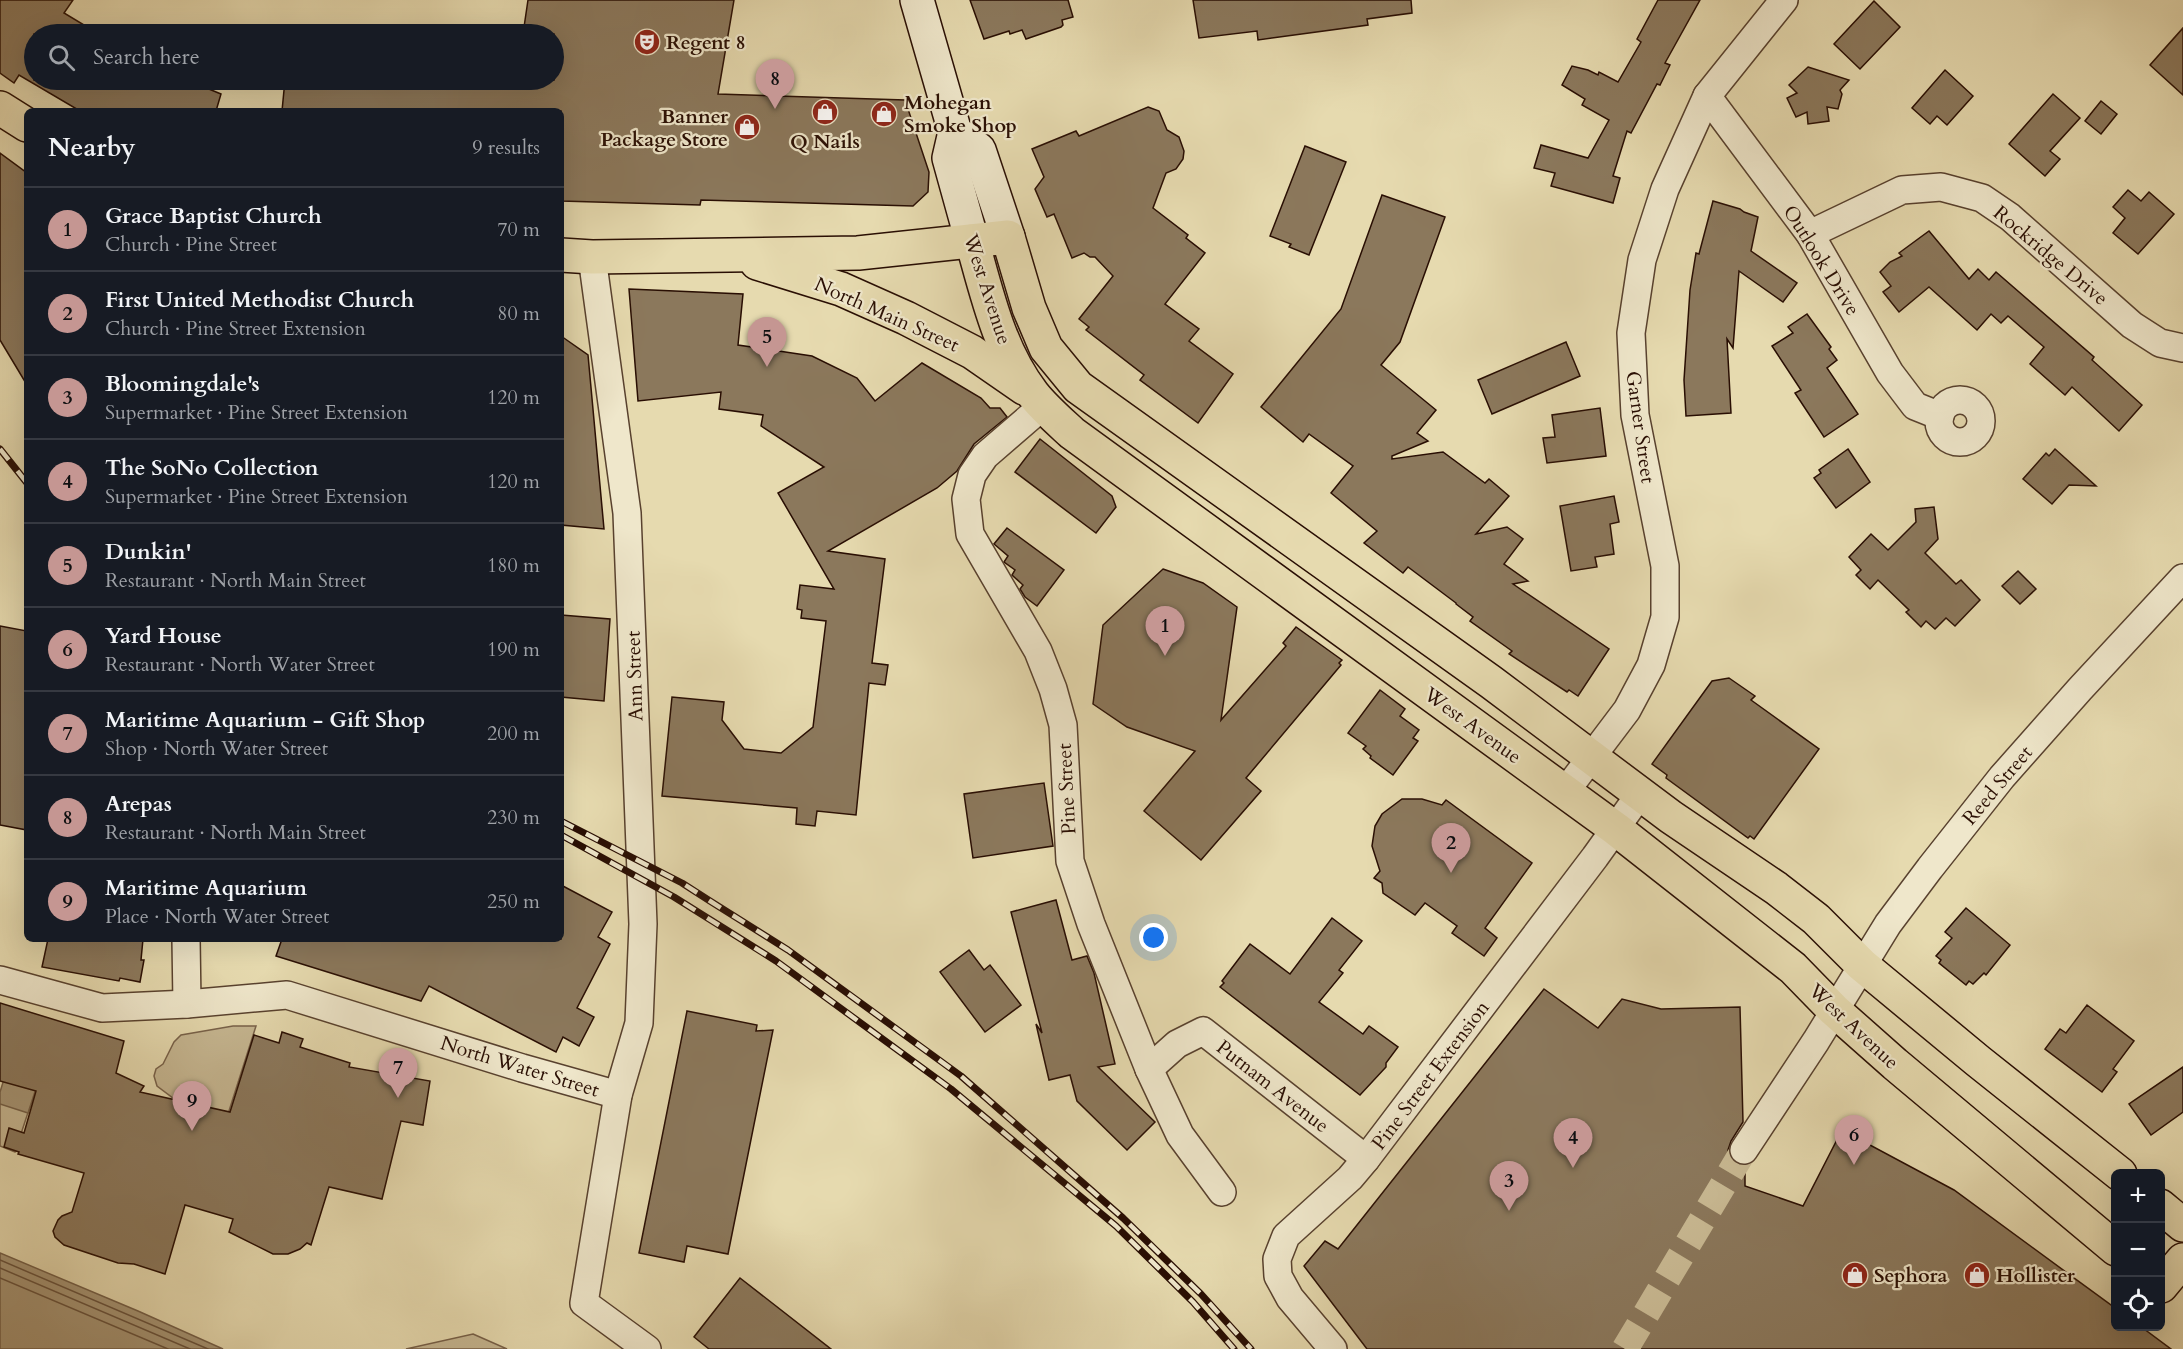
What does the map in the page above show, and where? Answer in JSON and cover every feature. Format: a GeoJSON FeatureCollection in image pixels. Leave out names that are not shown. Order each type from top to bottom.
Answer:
{"type":"FeatureCollection","features":[{"type":"Feature","properties":{"kind":"main road"},"geometry":{"type":"LineString","coordinates":[[917,0],[955,132],[979,150],[1029,308],[1046,348],[1078,387],[1491,682],[1640,794],[1776,888],[1816,919],[1862,965],[2115,1169]]}},
{"type":"Feature","properties":{"kind":"main road"},"geometry":{"type":"LineString","coordinates":[[0,108],[24,123]]}},
{"type":"Feature","properties":{"kind":"main road","name":"West Avenue"},"geometry":{"type":"LineString","coordinates":[[955,132],[949,158],[994,320],[1016,367],[1038,400],[1072,433],[1616,829],[1792,968],[1894,1064],[2111,1246]]}},
{"type":"Feature","properties":{"kind":"main road","name":"North Main Street"},"geometry":{"type":"LineString","coordinates":[[576,256],[858,253],[1008,237]]}},
{"type":"Feature","properties":{"kind":"main road","name":"North Main Street"},"geometry":{"type":"LineString","coordinates":[[731,255],[842,290],[906,318],[972,352],[1038,400]]}},
{"type":"Feature","properties":{"kind":"main road"},"geometry":{"type":"LineString","coordinates":[[2165,1210],[2183,1225]]}},
{"type":"Feature","properties":{"kind":"main road"},"geometry":{"type":"LineString","coordinates":[[2168,1292],[2183,1260]]}},
{"type":"Feature","properties":{"kind":"street","name":"Garner Street"},"geometry":{"type":"LineString","coordinates":[[1565,792],[1627,710],[1651,665],[1665,617],[1665,566],[1635,415],[1630,333],[1639,275],[1665,189],[1707,96],[1784,0]]}},
{"type":"Feature","properties":{"kind":"street","name":"Outlook Drive"},"geometry":{"type":"LineString","coordinates":[[1707,96],[1810,234],[1890,373],[1915,406],[1940,416]]}},
{"type":"Feature","properties":{"kind":"street","name":"Rockridge Drive"},"geometry":{"type":"LineString","coordinates":[[1810,234],[1902,190],[1941,187],[1982,198],[2010,217],[2132,325],[2160,343],[2183,348]]}},
{"type":"Feature","properties":{"kind":"street","name":"Ann Street"},"geometry":{"type":"LineString","coordinates":[[576,256],[627,513],[643,914],[639,1023],[618,1095]]}},
{"type":"Feature","properties":{"kind":"street","name":"Pine Street"},"geometry":{"type":"LineString","coordinates":[[1038,400],[985,456],[972,475],[966,499],[970,534],[1038,651],[1053,689],[1063,725],[1070,861],[1091,924],[1149,1069],[1180,1135],[1222,1192]]}},
{"type":"Feature","properties":{"kind":"street","name":"Reed Street"},"geometry":{"type":"LineString","coordinates":[[1834,1010],[1888,924],[2002,777],[2079,688],[2183,578]]}},
{"type":"Feature","properties":{"kind":"street","name":"Pine Street Extension"},"geometry":{"type":"LineString","coordinates":[[1333,1349],[1290,1298],[1278,1276],[1276,1259],[1286,1236],[1350,1178],[1366,1159],[1616,829],[1640,794]]}},
{"type":"Feature","properties":{"kind":"street"},"geometry":{"type":"LineString","coordinates":[[186,942],[188,1004]]}},
{"type":"Feature","properties":{"kind":"street","name":"North Water Street"},"geometry":{"type":"LineString","coordinates":[[0,980],[102,1008],[188,1004],[287,995],[522,1068],[618,1095],[584,1303],[646,1349]]}},
{"type":"Feature","properties":{"kind":"street"},"geometry":{"type":"LineString","coordinates":[[1744,1150],[1834,1010]]}},
{"type":"Feature","properties":{"kind":"street","name":"Putnam Avenue"},"geometry":{"type":"LineString","coordinates":[[1149,1069],[1177,1044],[1203,1031],[1366,1159]]}},
{"type":"Feature","properties":{"kind":"shaded area"},"geometry":{"type":"Polygon","coordinates":[[[233,1026],[256,1026],[228,1114],[210,1111],[209,1106],[173,1098],[157,1086],[154,1076],[156,1069],[163,1064],[174,1042],[181,1035],[233,1026]]]}},
{"type":"Feature","properties":{"kind":"shaded area"},"geometry":{"type":"Polygon","coordinates":[[[41,1073],[15,1152],[0,1146],[0,1092],[41,1073]]]}},
{"type":"Feature","properties":{"kind":"shaded area"},"geometry":{"type":"Polygon","coordinates":[[[473,1334],[507,1349],[406,1349],[473,1334]]]}},
{"type":"Feature","properties":{"kind":"water"},"geometry":{"type":"Polygon","coordinates":[[[9,1063],[41,1073],[28,1113],[0,1104],[0,1092],[9,1063]]]}},
{"type":"Feature","properties":{"kind":"water"},"geometry":{"type":"Polygon","coordinates":[[[0,1253],[138,1311],[223,1349],[0,1349],[0,1253]]]}},
{"type":"Feature","properties":{"kind":"building"},"geometry":{"type":"Polygon","coordinates":[[[0,0],[73,0],[64,13],[82,24],[24,24],[24,78],[19,75],[14,83],[0,73],[0,0]]]}},
{"type":"Feature","properties":{"kind":"building"},"geometry":{"type":"Polygon","coordinates":[[[528,0],[734,0],[718,94],[905,100],[929,172],[928,192],[913,206],[701,200],[700,205],[564,201],[564,108],[282,108],[284,90],[564,90],[564,24],[524,24],[528,0]]]}},
{"type":"Feature","properties":{"kind":"building"},"geometry":{"type":"Polygon","coordinates":[[[970,0],[1068,0],[1073,17],[1062,20],[1061,27],[1026,39],[1022,30],[1010,34],[1009,31],[984,39],[970,0]]]}},
{"type":"Feature","properties":{"kind":"building"},"geometry":{"type":"Polygon","coordinates":[[[1193,0],[1411,0],[1412,13],[1367,19],[1368,25],[1258,40],[1257,31],[1199,38],[1193,0]]]}},
{"type":"Feature","properties":{"kind":"building"},"geometry":{"type":"Polygon","coordinates":[[[1658,0],[1700,0],[1665,63],[1670,65],[1660,85],[1657,84],[1631,133],[1627,131],[1613,176],[1620,178],[1613,203],[1551,186],[1555,173],[1534,168],[1541,145],[1588,158],[1609,120],[1582,105],[1585,99],[1562,85],[1572,66],[1598,75],[1599,72],[1618,82],[1641,42],[1637,39],[1658,0]]]}},
{"type":"Feature","properties":{"kind":"building"},"geometry":{"type":"Polygon","coordinates":[[[1874,1],[1900,27],[1860,69],[1834,44],[1874,1]]]}},
{"type":"Feature","properties":{"kind":"building"},"geometry":{"type":"Polygon","coordinates":[[[2183,28],[2183,95],[2150,65],[2183,28]]]}},
{"type":"Feature","properties":{"kind":"building"},"geometry":{"type":"Polygon","coordinates":[[[1808,67],[1849,80],[1840,90],[1842,94],[1838,109],[1827,107],[1829,121],[1808,124],[1807,112],[1796,117],[1787,98],[1797,93],[1789,85],[1808,67]]]}},
{"type":"Feature","properties":{"kind":"building"},"geometry":{"type":"Polygon","coordinates":[[[1945,70],[1973,96],[1947,125],[1937,116],[1930,124],[1912,108],[1945,70]]]}},
{"type":"Feature","properties":{"kind":"building"},"geometry":{"type":"Polygon","coordinates":[[[44,90],[211,90],[221,94],[217,108],[75,108],[44,90]]]}},
{"type":"Feature","properties":{"kind":"building"},"geometry":{"type":"Polygon","coordinates":[[[2053,94],[2080,118],[2050,151],[2060,159],[2045,176],[2009,144],[2053,94]]]}},
{"type":"Feature","properties":{"kind":"building"},"geometry":{"type":"Polygon","coordinates":[[[2101,101],[2117,114],[2101,134],[2085,121],[2101,101]]]}},
{"type":"Feature","properties":{"kind":"building"},"geometry":{"type":"Polygon","coordinates":[[[1148,107],[1159,111],[1167,130],[1179,137],[1184,151],[1183,159],[1176,169],[1166,173],[1153,208],[1188,235],[1186,238],[1205,253],[1165,304],[1199,329],[1189,341],[1233,374],[1198,423],[1140,380],[1144,375],[1086,330],[1089,327],[1079,319],[1113,276],[1095,257],[1084,253],[1072,258],[1054,214],[1047,217],[1035,189],[1044,177],[1032,149],[1076,131],[1079,136],[1148,107]]]}},
{"type":"Feature","properties":{"kind":"building"},"geometry":{"type":"Polygon","coordinates":[[[1305,146],[1346,162],[1309,255],[1289,247],[1291,244],[1270,236],[1305,146]]]}},
{"type":"Feature","properties":{"kind":"building"},"geometry":{"type":"Polygon","coordinates":[[[0,153],[24,171],[24,380],[0,340],[0,153]]]}},
{"type":"Feature","properties":{"kind":"building"},"geometry":{"type":"Polygon","coordinates":[[[2128,190],[2141,201],[2149,192],[2174,214],[2138,254],[2113,233],[2125,218],[2113,207],[2128,190]]]}},
{"type":"Feature","properties":{"kind":"building"},"geometry":{"type":"Polygon","coordinates":[[[1382,195],[1445,217],[1400,342],[1381,365],[1436,410],[1417,433],[1428,441],[1392,456],[1392,459],[1443,452],[1485,483],[1489,479],[1509,496],[1476,534],[1507,527],[1523,539],[1504,564],[1528,581],[1513,584],[1609,649],[1578,696],[1569,690],[1567,692],[1509,654],[1512,651],[1470,621],[1473,617],[1408,567],[1403,573],[1364,543],[1377,531],[1331,493],[1353,466],[1309,434],[1303,442],[1261,407],[1341,309],[1382,195]]]}},
{"type":"Feature","properties":{"kind":"building"},"geometry":{"type":"Polygon","coordinates":[[[1713,201],[1758,217],[1751,251],[1797,283],[1783,302],[1739,271],[1733,348],[1727,339],[1731,413],[1686,416],[1684,380],[1690,290],[1696,253],[1699,254],[1713,201]]]}},
{"type":"Feature","properties":{"kind":"building"},"geometry":{"type":"Polygon","coordinates":[[[1929,231],[1969,279],[1978,269],[1989,280],[1996,272],[2094,357],[2092,360],[2142,405],[2119,431],[2072,387],[2065,395],[2030,364],[2044,347],[2008,316],[2001,323],[1991,314],[1977,330],[1929,287],[1899,312],[1883,292],[1891,286],[1880,272],[1890,262],[1902,256],[1899,253],[1929,231]]]}},
{"type":"Feature","properties":{"kind":"building"},"geometry":{"type":"Polygon","coordinates":[[[629,289],[743,294],[738,345],[812,356],[857,378],[875,401],[922,363],[981,398],[990,408],[1000,408],[1007,417],[974,444],[957,471],[937,488],[828,551],[885,559],[872,663],[888,665],[885,685],[869,683],[856,815],[817,811],[815,826],[796,824],[797,808],[662,796],[672,697],[724,702],[722,720],[744,749],[781,753],[813,727],[826,621],[801,618],[802,610],[797,609],[800,585],[834,589],[778,493],[824,467],[761,426],[763,415],[719,409],[721,392],[638,401],[629,289]]]}},
{"type":"Feature","properties":{"kind":"building"},"geometry":{"type":"Polygon","coordinates":[[[1807,314],[1831,347],[1829,349],[1837,360],[1827,368],[1858,414],[1824,437],[1795,393],[1801,390],[1772,346],[1793,333],[1788,327],[1807,314]]]}},
{"type":"Feature","properties":{"kind":"building"},"geometry":{"type":"Polygon","coordinates":[[[564,338],[588,355],[604,529],[564,525],[564,338]]]}},
{"type":"Feature","properties":{"kind":"building"},"geometry":{"type":"Polygon","coordinates":[[[1566,342],[1580,376],[1492,414],[1478,380],[1566,342]]]}},
{"type":"Feature","properties":{"kind":"building"},"geometry":{"type":"Polygon","coordinates":[[[1600,408],[1606,456],[1547,463],[1543,438],[1555,437],[1552,415],[1600,408]]]}},
{"type":"Feature","properties":{"kind":"building"},"geometry":{"type":"Polygon","coordinates":[[[1040,439],[1112,496],[1116,507],[1096,533],[1015,472],[1040,439]]]}},
{"type":"Feature","properties":{"kind":"building"},"geometry":{"type":"Polygon","coordinates":[[[1848,449],[1870,482],[1836,508],[1814,478],[1821,473],[1819,470],[1848,449]]]}},
{"type":"Feature","properties":{"kind":"building"},"geometry":{"type":"Polygon","coordinates":[[[2055,449],[2096,486],[2069,485],[2052,504],[2023,479],[2046,453],[2049,456],[2055,449]]]}},
{"type":"Feature","properties":{"kind":"building"},"geometry":{"type":"Polygon","coordinates":[[[1614,496],[1619,522],[1610,524],[1614,554],[1595,557],[1597,567],[1571,571],[1560,506],[1614,496]]]}},
{"type":"Feature","properties":{"kind":"building"},"geometry":{"type":"Polygon","coordinates":[[[1934,507],[1938,539],[1925,553],[1956,584],[1961,580],[1980,600],[1955,626],[1946,618],[1935,629],[1926,621],[1921,627],[1906,612],[1909,610],[1878,580],[1870,589],[1856,575],[1861,570],[1849,557],[1871,534],[1888,550],[1916,522],[1915,509],[1934,507]]]}},
{"type":"Feature","properties":{"kind":"building"},"geometry":{"type":"Polygon","coordinates":[[[1007,528],[1064,570],[1037,606],[1025,597],[1020,589],[1023,585],[1012,575],[1015,570],[1004,562],[1008,556],[994,544],[1007,528]]]}},
{"type":"Feature","properties":{"kind":"building"},"geometry":{"type":"Polygon","coordinates":[[[1163,569],[1203,583],[1237,607],[1221,720],[1286,646],[1283,643],[1296,627],[1342,660],[1339,663],[1341,665],[1246,778],[1261,791],[1201,860],[1144,811],[1195,751],[1127,727],[1093,704],[1103,625],[1163,569]]]}},
{"type":"Feature","properties":{"kind":"building"},"geometry":{"type":"Polygon","coordinates":[[[2018,571],[2036,589],[2020,604],[2002,586],[2018,571]]]}},
{"type":"Feature","properties":{"kind":"building"},"geometry":{"type":"Polygon","coordinates":[[[564,615],[610,619],[604,701],[564,697],[564,615]]]}},
{"type":"Feature","properties":{"kind":"building"},"geometry":{"type":"Polygon","coordinates":[[[0,626],[24,630],[24,829],[0,825],[0,626]]]}},
{"type":"Feature","properties":{"kind":"building"},"geometry":{"type":"Polygon","coordinates":[[[1729,678],[1755,696],[1751,700],[1819,749],[1754,839],[1750,836],[1748,838],[1666,778],[1667,775],[1652,764],[1712,681],[1729,678]]]}},
{"type":"Feature","properties":{"kind":"building"},"geometry":{"type":"Polygon","coordinates":[[[1380,690],[1405,709],[1400,716],[1419,730],[1413,738],[1418,741],[1393,775],[1370,758],[1371,756],[1363,749],[1366,746],[1348,733],[1380,690]]]}},
{"type":"Feature","properties":{"kind":"building"},"geometry":{"type":"Polygon","coordinates":[[[1044,783],[1053,846],[973,858],[964,794],[1044,783]]]}},
{"type":"Feature","properties":{"kind":"building"},"geometry":{"type":"Polygon","coordinates":[[[1402,799],[1422,799],[1442,805],[1446,800],[1532,863],[1485,928],[1497,938],[1484,956],[1452,933],[1457,926],[1425,903],[1415,915],[1383,893],[1382,883],[1374,878],[1380,871],[1372,846],[1375,826],[1382,814],[1402,799]]]}},
{"type":"Feature","properties":{"kind":"building"},"geometry":{"type":"Polygon","coordinates":[[[564,887],[612,912],[598,937],[610,944],[577,1008],[594,1017],[579,1046],[563,1037],[556,1052],[429,986],[421,1001],[276,956],[281,942],[564,942],[564,887]]]}},
{"type":"Feature","properties":{"kind":"building"},"geometry":{"type":"Polygon","coordinates":[[[1056,900],[1072,960],[1087,956],[1094,973],[1115,1064],[1098,1067],[1155,1122],[1127,1150],[1077,1101],[1070,1075],[1049,1080],[1036,1024],[1042,1033],[1011,912],[1056,900]]]}},
{"type":"Feature","properties":{"kind":"building"},"geometry":{"type":"Polygon","coordinates":[[[1966,908],[2010,945],[1986,975],[1984,973],[1973,984],[1969,981],[1966,985],[1939,963],[1941,960],[1936,956],[1952,938],[1945,932],[1966,908]]]}},
{"type":"Feature","properties":{"kind":"building"},"geometry":{"type":"Polygon","coordinates":[[[1332,918],[1362,941],[1339,970],[1343,973],[1319,1002],[1363,1034],[1369,1026],[1398,1047],[1386,1063],[1386,1067],[1360,1095],[1220,987],[1250,944],[1290,974],[1332,918]]]}},
{"type":"Feature","properties":{"kind":"building"},"geometry":{"type":"Polygon","coordinates":[[[47,942],[143,942],[141,960],[144,960],[140,982],[120,978],[119,981],[42,967],[47,942]]]}},
{"type":"Feature","properties":{"kind":"building"},"geometry":{"type":"Polygon","coordinates":[[[969,950],[984,970],[990,965],[1021,1005],[985,1032],[940,972],[969,950]]]}},
{"type":"Feature","properties":{"kind":"building"},"geometry":{"type":"Polygon","coordinates":[[[1544,989],[1598,1028],[1622,999],[1661,1009],[1740,1007],[1743,1122],[1728,1150],[1730,1158],[1735,1163],[1745,1165],[1745,1186],[1803,1206],[1842,1130],[1954,1190],[2111,1305],[2111,1331],[2147,1331],[2171,1349],[1367,1349],[1304,1266],[1325,1241],[1338,1249],[1544,989]]]}},
{"type":"Feature","properties":{"kind":"building"},"geometry":{"type":"Polygon","coordinates":[[[0,1003],[124,1041],[116,1073],[144,1086],[140,1092],[230,1112],[254,1035],[279,1043],[282,1032],[303,1039],[300,1047],[350,1063],[349,1067],[430,1081],[423,1125],[401,1121],[382,1199],[329,1187],[311,1245],[307,1243],[288,1254],[273,1254],[229,1232],[233,1219],[185,1205],[165,1274],[134,1264],[118,1263],[64,1245],[55,1237],[53,1231],[58,1220],[72,1212],[84,1173],[18,1154],[19,1152],[4,1147],[9,1128],[24,1133],[36,1091],[0,1081],[0,1003]]]}},
{"type":"Feature","properties":{"kind":"building"},"geometry":{"type":"Polygon","coordinates":[[[2087,1005],[2134,1041],[2113,1069],[2117,1072],[2102,1092],[2045,1049],[2060,1029],[2066,1033],[2087,1005]]]}},
{"type":"Feature","properties":{"kind":"building"},"geometry":{"type":"Polygon","coordinates":[[[687,1011],[757,1025],[756,1031],[773,1030],[728,1254],[687,1246],[684,1262],[639,1253],[687,1011]]]}},
{"type":"Feature","properties":{"kind":"building"},"geometry":{"type":"Polygon","coordinates":[[[2183,1067],[2183,1112],[2151,1135],[2129,1104],[2183,1067]]]}},
{"type":"Feature","properties":{"kind":"building"},"geometry":{"type":"Polygon","coordinates":[[[740,1278],[831,1349],[709,1349],[694,1337],[740,1278]]]}},
{"type":"Feature","properties":{"kind":"tunnel"},"geometry":{"type":"LineString","coordinates":[[1625,1349],[1744,1150]]}},
{"type":"Feature","properties":{"kind":"railway"},"geometry":{"type":"LineString","coordinates":[[0,449],[24,479]]}},
{"type":"Feature","properties":{"kind":"railway"},"geometry":{"type":"LineString","coordinates":[[564,823],[682,883],[788,950],[961,1076],[1123,1218],[1201,1294],[1251,1349]]}},
{"type":"Feature","properties":{"kind":"railway"},"geometry":{"type":"LineString","coordinates":[[564,837],[674,897],[776,961],[951,1089],[1116,1226],[1193,1302],[1234,1349]]}},
{"type":"Feature","properties":{"kind":"place","name":"Regent 8"},"geometry":{"type":"Point","coordinates":[647,42]}},
{"type":"Feature","properties":{"kind":"place","name":"Arepas"},"geometry":{"type":"Point","coordinates":[775,109]}},
{"type":"Feature","properties":{"kind":"place","name":"Q Nails"},"geometry":{"type":"Point","coordinates":[825,112]}},
{"type":"Feature","properties":{"kind":"place","name":"Mohegan Smoke Shop"},"geometry":{"type":"Point","coordinates":[884,114]}},
{"type":"Feature","properties":{"kind":"place","name":"Banner Package Store"},"geometry":{"type":"Point","coordinates":[747,127]}},
{"type":"Feature","properties":{"kind":"place","name":"Dunkin'"},"geometry":{"type":"Point","coordinates":[767,367]}},
{"type":"Feature","properties":{"kind":"place","name":"Grace Baptist Church"},"geometry":{"type":"Point","coordinates":[1165,656]}},
{"type":"Feature","properties":{"kind":"place","name":"First United Methodist Church"},"geometry":{"type":"Point","coordinates":[1451,873]}},
{"type":"Feature","properties":{"kind":"place","name":"Maritime Aquarium - Gift Shop"},"geometry":{"type":"Point","coordinates":[398,1098]}},
{"type":"Feature","properties":{"kind":"place","name":"Maritime Aquarium"},"geometry":{"type":"Point","coordinates":[192,1131]}},
{"type":"Feature","properties":{"kind":"place","name":"Yard House"},"geometry":{"type":"Point","coordinates":[1854,1165]}},
{"type":"Feature","properties":{"kind":"place","name":"The SoNo Collection"},"geometry":{"type":"Point","coordinates":[1573,1168]}},
{"type":"Feature","properties":{"kind":"place","name":"Bloomingdale's"},"geometry":{"type":"Point","coordinates":[1509,1211]}},
{"type":"Feature","properties":{"kind":"place","name":"Sephora"},"geometry":{"type":"Point","coordinates":[1855,1275]}},
{"type":"Feature","properties":{"kind":"place","name":"Hollister"},"geometry":{"type":"Point","coordinates":[1977,1275]}}]}
